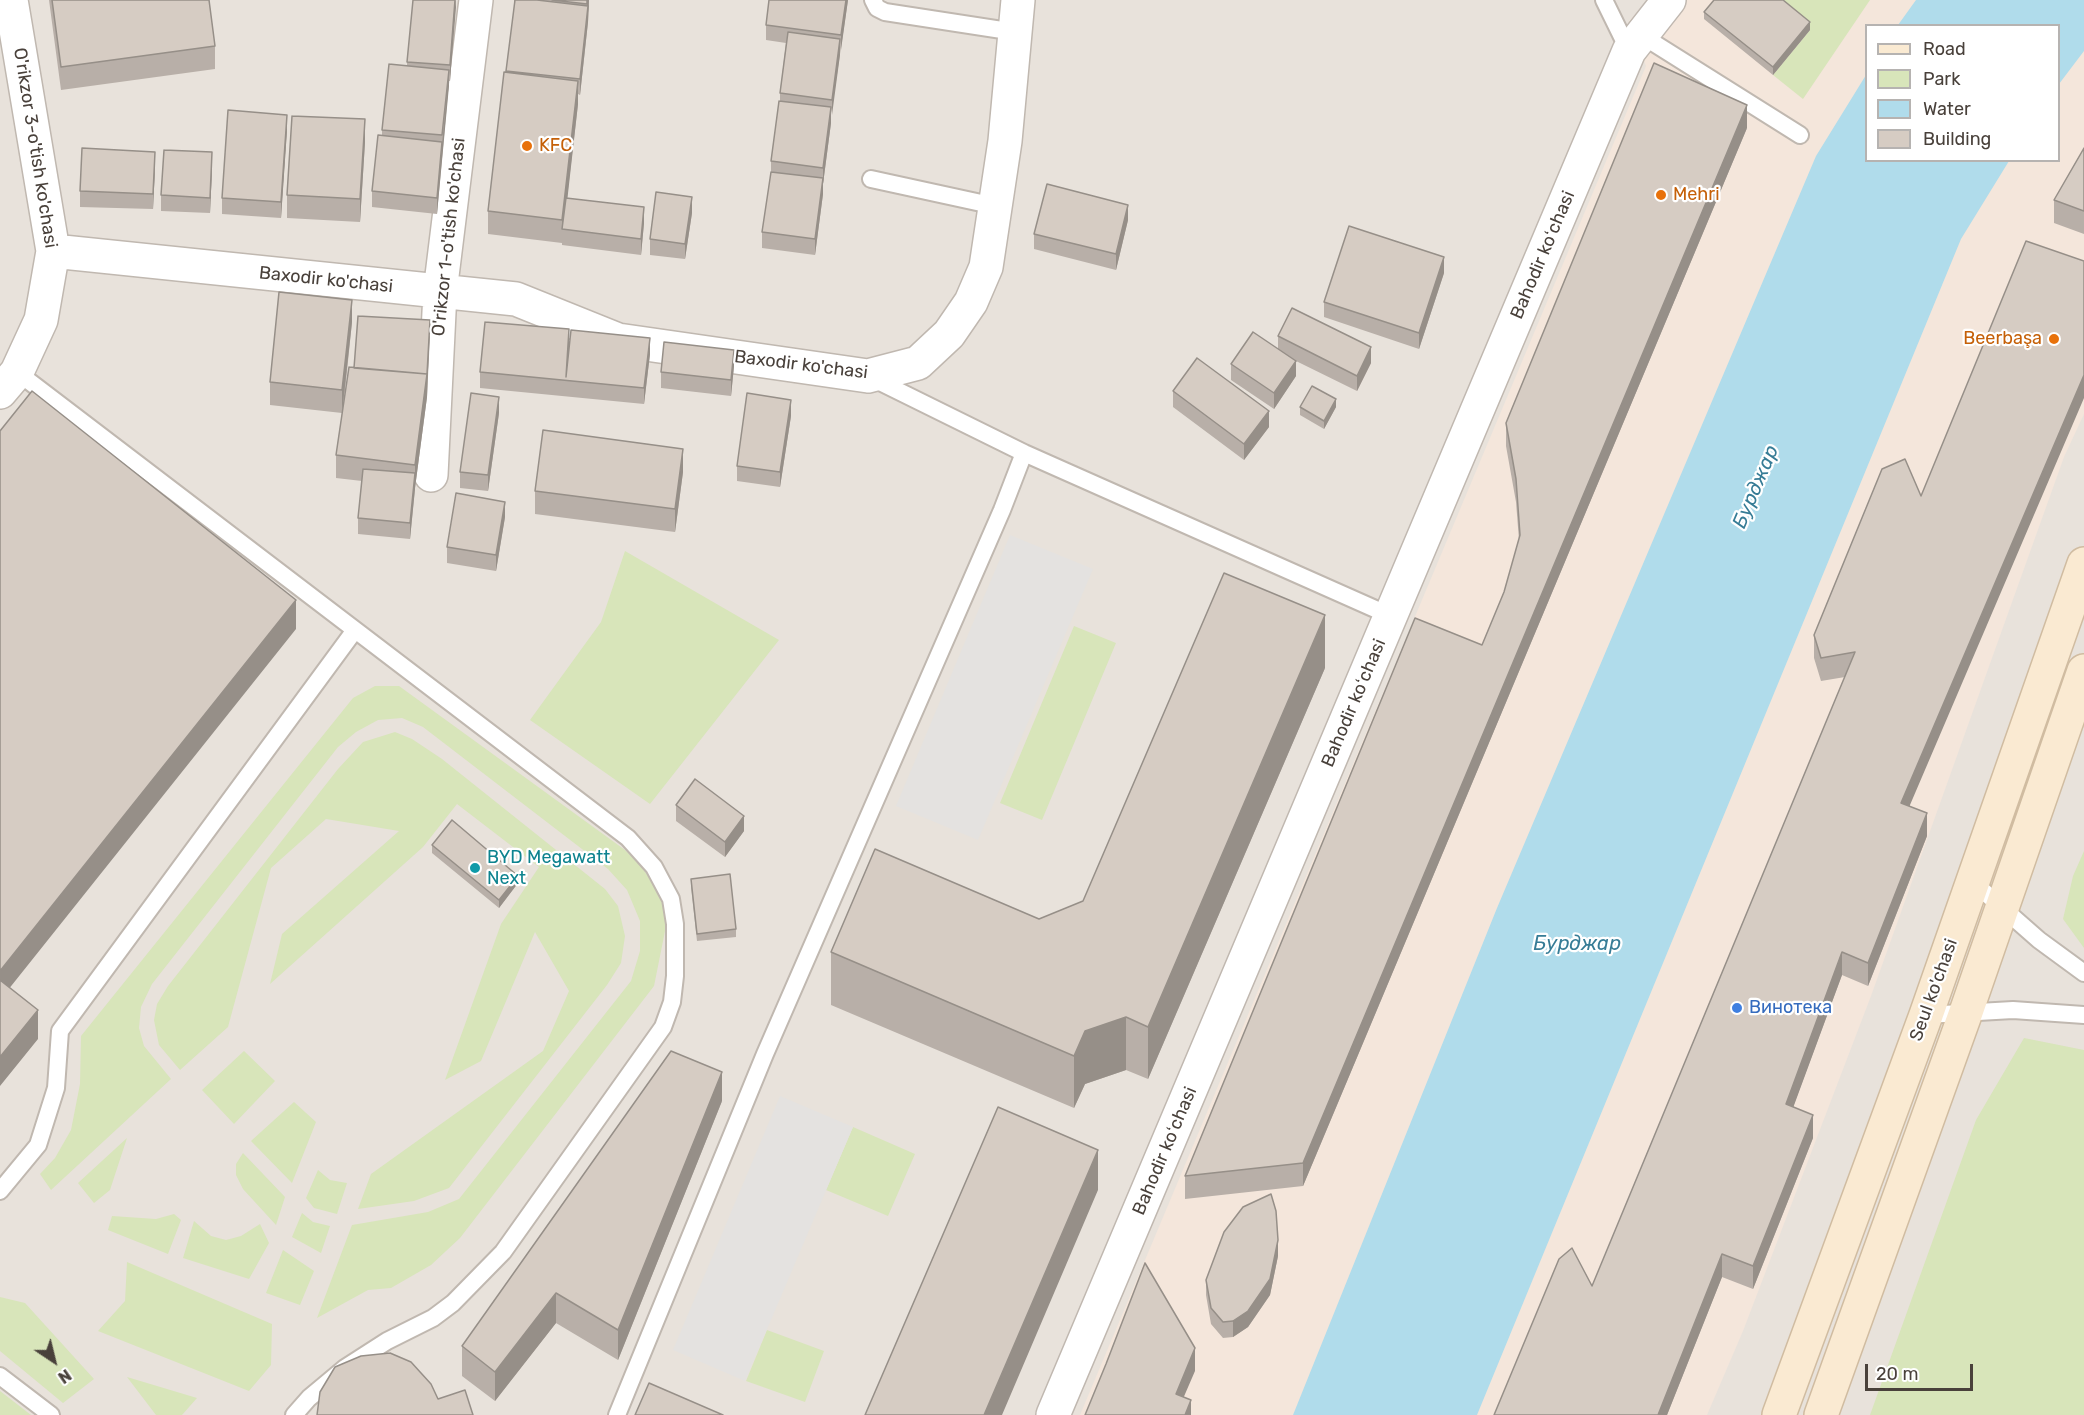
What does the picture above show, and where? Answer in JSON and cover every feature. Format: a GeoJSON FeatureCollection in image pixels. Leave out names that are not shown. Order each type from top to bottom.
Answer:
{"type":"FeatureCollection","features":[{"type":"Feature","properties":{"kind":"main road","name":"Seul ko'chasi"},"geometry":{"type":"LineString","coordinates":[[1779,1415],[1926,1015],[2084,564]]}},
{"type":"Feature","properties":{"kind":"main road","name":"Seul ko'chasi"},"geometry":{"type":"LineString","coordinates":[[1821,1415],[1966,1012],[2084,671]]}},
{"type":"Feature","properties":{"kind":"street","name":"O'rikzor 3-o'tish ko'chasi"},"geometry":{"type":"LineString","coordinates":[[8,382],[41,320],[53,251],[11,0]]}},
{"type":"Feature","properties":{"kind":"street","name":"O'rikzor 1-o'tish ko'chasi"},"geometry":{"type":"LineString","coordinates":[[431,475],[440,292],[476,0]]}},
{"type":"Feature","properties":{"kind":"street","name":"Baxodir ko'chasi"},"geometry":{"type":"LineString","coordinates":[[53,251],[516,299],[618,340],[868,376],[918,363],[949,334],[971,302],[987,267],[1005,141],[1016,16]]}},
{"type":"Feature","properties":{"kind":"street","name":"Bahodir koʻchasi"},"geometry":{"type":"LineString","coordinates":[[1053,1415],[1391,616],[1647,21]]}},
{"type":"Feature","properties":{"kind":"lane"},"geometry":{"type":"LineString","coordinates":[[873,0],[877,8],[885,12],[1016,16]]}},
{"type":"Feature","properties":{"kind":"lane"},"geometry":{"type":"LineString","coordinates":[[1604,0],[1647,21],[1800,135]]}},
{"type":"Feature","properties":{"kind":"lane"},"geometry":{"type":"LineString","coordinates":[[871,179],[995,206]]}},
{"type":"Feature","properties":{"kind":"lane"},"geometry":{"type":"LineString","coordinates":[[868,376],[1024,453],[1391,616]]}},
{"type":"Feature","properties":{"kind":"lane"},"geometry":{"type":"LineString","coordinates":[[8,382],[355,630],[628,838],[646,856],[661,877],[671,899],[675,924],[675,976],[672,1002],[663,1027],[488,1270],[433,1318],[387,1341],[345,1368],[309,1398],[294,1415]]}},
{"type":"Feature","properties":{"kind":"lane"},"geometry":{"type":"LineString","coordinates":[[617,1415],[765,1054],[1002,510],[1024,453]]}},
{"type":"Feature","properties":{"kind":"lane"},"geometry":{"type":"LineString","coordinates":[[0,1191],[38,1145],[56,1088],[60,1031],[355,630]]}},
{"type":"Feature","properties":{"kind":"lane"},"geometry":{"type":"LineString","coordinates":[[1973,882],[2002,909],[2084,973]]}},
{"type":"Feature","properties":{"kind":"lane"},"geometry":{"type":"LineString","coordinates":[[1926,1015],[2013,1010],[2084,1015]]}},
{"type":"Feature","properties":{"kind":"lane"},"geometry":{"type":"LineString","coordinates":[[0,1376],[51,1415]]}},
{"type":"Feature","properties":{"kind":"shaded area"},"geometry":{"type":"Polygon","coordinates":[[[0,0],[2084,0],[2084,1415],[0,1415],[0,0]]]}},
{"type":"Feature","properties":{"kind":"shaded area"},"geometry":{"type":"Polygon","coordinates":[[[1648,0],[2084,0],[2084,414],[2064,457],[1871,996],[1743,1331],[1707,1415],[1080,1415],[1646,66],[1629,21],[1648,0]]]}},
{"type":"Feature","properties":{"kind":"shaded area"},"geometry":{"type":"Polygon","coordinates":[[[1010,535],[1093,569],[978,840],[896,806],[1010,535]]]}},
{"type":"Feature","properties":{"kind":"shaded area"},"geometry":{"type":"Polygon","coordinates":[[[780,1096],[853,1127],[745,1381],[673,1350],[780,1096]]]}},
{"type":"Feature","properties":{"kind":"green space"},"geometry":{"type":"Polygon","coordinates":[[[1774,0],[1870,0],[1803,99],[1773,75],[1810,30],[1774,0]]]}},
{"type":"Feature","properties":{"kind":"green space"},"geometry":{"type":"Polygon","coordinates":[[[625,551],[779,640],[650,804],[530,720],[601,622],[625,551]]]}},
{"type":"Feature","properties":{"kind":"green space"},"geometry":{"type":"Polygon","coordinates":[[[1074,626],[1116,643],[1042,820],[1000,803],[1074,626]]]}},
{"type":"Feature","properties":{"kind":"green space"},"geometry":{"type":"Polygon","coordinates":[[[375,686],[399,686],[625,850],[641,865],[660,896],[665,914],[665,931],[654,986],[460,1238],[431,1265],[391,1288],[368,1290],[317,1318],[352,1225],[428,1212],[459,1199],[631,981],[640,951],[640,921],[627,890],[608,869],[423,727],[402,718],[378,720],[356,732],[338,747],[152,984],[141,1007],[139,1028],[144,1046],[171,1079],[51,1190],[40,1174],[55,1158],[71,1130],[80,1084],[81,1036],[353,698],[375,686]]]}},
{"type":"Feature","properties":{"kind":"green space"},"geometry":{"type":"Polygon","coordinates":[[[395,732],[412,739],[442,759],[605,889],[618,906],[625,936],[621,963],[607,985],[449,1188],[414,1201],[358,1209],[371,1174],[543,1051],[569,991],[535,932],[481,1061],[445,1080],[501,924],[539,867],[457,804],[423,847],[270,984],[282,934],[399,831],[326,819],[271,868],[228,1027],[180,1070],[159,1045],[154,1020],[157,1004],[168,986],[338,769],[363,742],[395,732]]]}},
{"type":"Feature","properties":{"kind":"green space"},"geometry":{"type":"Polygon","coordinates":[[[2084,851],[2084,948],[2063,919],[2073,876],[2084,851]]]}},
{"type":"Feature","properties":{"kind":"green space"},"geometry":{"type":"Polygon","coordinates":[[[2024,1038],[2084,1050],[2084,1415],[1870,1415],[1976,1120],[2024,1038]]]}},
{"type":"Feature","properties":{"kind":"green space"},"geometry":{"type":"Polygon","coordinates":[[[244,1051],[275,1081],[234,1124],[202,1090],[244,1051]]]}},
{"type":"Feature","properties":{"kind":"green space"},"geometry":{"type":"Polygon","coordinates":[[[294,1102],[316,1122],[292,1183],[251,1141],[294,1102]]]}},
{"type":"Feature","properties":{"kind":"green space"},"geometry":{"type":"Polygon","coordinates":[[[853,1127],[915,1154],[888,1216],[826,1190],[853,1127]]]}},
{"type":"Feature","properties":{"kind":"green space"},"geometry":{"type":"Polygon","coordinates":[[[127,1138],[110,1190],[94,1203],[78,1183],[127,1138]]]}},
{"type":"Feature","properties":{"kind":"green space"},"geometry":{"type":"Polygon","coordinates":[[[243,1153],[285,1197],[276,1225],[243,1189],[236,1175],[236,1164],[243,1153]]]}},
{"type":"Feature","properties":{"kind":"green space"},"geometry":{"type":"Polygon","coordinates":[[[318,1170],[330,1180],[347,1183],[337,1214],[314,1208],[306,1198],[318,1170]]]}},
{"type":"Feature","properties":{"kind":"green space"},"geometry":{"type":"Polygon","coordinates":[[[302,1213],[313,1222],[330,1226],[321,1253],[292,1237],[302,1213]]]}},
{"type":"Feature","properties":{"kind":"green space"},"geometry":{"type":"Polygon","coordinates":[[[174,1214],[181,1220],[168,1254],[108,1230],[112,1216],[156,1219],[174,1214]]]}},
{"type":"Feature","properties":{"kind":"green space"},"geometry":{"type":"Polygon","coordinates":[[[194,1221],[211,1236],[226,1240],[241,1236],[260,1224],[269,1243],[249,1279],[183,1258],[194,1221]]]}},
{"type":"Feature","properties":{"kind":"green space"},"geometry":{"type":"Polygon","coordinates":[[[283,1250],[314,1271],[300,1305],[266,1293],[283,1250]]]}},
{"type":"Feature","properties":{"kind":"green space"},"geometry":{"type":"Polygon","coordinates":[[[127,1262],[272,1324],[271,1365],[249,1391],[98,1331],[125,1301],[127,1262]]]}},
{"type":"Feature","properties":{"kind":"green space"},"geometry":{"type":"Polygon","coordinates":[[[0,1297],[25,1303],[94,1379],[63,1403],[0,1351],[0,1297]]]}},
{"type":"Feature","properties":{"kind":"green space"},"geometry":{"type":"Polygon","coordinates":[[[767,1330],[824,1351],[805,1402],[746,1381],[767,1330]]]}},
{"type":"Feature","properties":{"kind":"green space"},"geometry":{"type":"Polygon","coordinates":[[[127,1377],[197,1398],[182,1415],[156,1415],[127,1377]]]}},
{"type":"Feature","properties":{"kind":"green space"},"geometry":{"type":"Polygon","coordinates":[[[0,1391],[31,1415],[0,1415],[0,1391]]]}},
{"type":"Feature","properties":{"kind":"water"},"geometry":{"type":"Polygon","coordinates":[[[1916,0],[2084,0],[2084,51],[2060,83],[2060,24],[1899,24],[1916,0]]]}},
{"type":"Feature","properties":{"kind":"water","name":"Бурджар"},"geometry":{"type":"Polygon","coordinates":[[[1865,77],[1865,162],[2008,162],[1961,239],[1477,1415],[1293,1415],[1497,908],[1816,156],[1865,77]]]}},
{"type":"Feature","properties":{"kind":"building"},"geometry":{"type":"Polygon","coordinates":[[[52,0],[209,0],[215,46],[61,67],[52,0]]]}},
{"type":"Feature","properties":{"kind":"building"},"geometry":{"type":"Polygon","coordinates":[[[413,0],[455,0],[450,65],[407,62],[413,0]]]}},
{"type":"Feature","properties":{"kind":"building"},"geometry":{"type":"Polygon","coordinates":[[[515,0],[537,0],[588,6],[580,79],[506,71],[515,0]]]}},
{"type":"Feature","properties":{"kind":"building"},"geometry":{"type":"Polygon","coordinates":[[[552,0],[587,0],[587,4],[552,0]]]}},
{"type":"Feature","properties":{"kind":"building"},"geometry":{"type":"Polygon","coordinates":[[[769,0],[846,0],[841,35],[766,25],[769,0]]]}},
{"type":"Feature","properties":{"kind":"building"},"geometry":{"type":"Polygon","coordinates":[[[1714,0],[1783,0],[1810,22],[1773,67],[1704,12],[1714,0]]]}},
{"type":"Feature","properties":{"kind":"building"},"geometry":{"type":"Polygon","coordinates":[[[788,32],[840,39],[832,100],[780,93],[788,32]]]}},
{"type":"Feature","properties":{"kind":"building"},"geometry":{"type":"Polygon","coordinates":[[[1654,63],[1747,105],[1303,1163],[1185,1176],[1415,618],[1482,645],[1504,592],[1520,535],[1516,479],[1506,423],[1654,63]]]}},
{"type":"Feature","properties":{"kind":"building"},"geometry":{"type":"Polygon","coordinates":[[[389,64],[449,70],[442,135],[382,130],[389,64]]]}},
{"type":"Feature","properties":{"kind":"building"},"geometry":{"type":"Polygon","coordinates":[[[504,72],[578,81],[562,220],[488,211],[504,72]]]}},
{"type":"Feature","properties":{"kind":"building"},"geometry":{"type":"Polygon","coordinates":[[[779,101],[831,107],[823,168],[771,161],[779,101]]]}},
{"type":"Feature","properties":{"kind":"building"},"geometry":{"type":"Polygon","coordinates":[[[228,110],[287,115],[281,202],[222,198],[228,110]]]}},
{"type":"Feature","properties":{"kind":"building"},"geometry":{"type":"Polygon","coordinates":[[[292,116],[365,119],[360,199],[287,195],[292,116]]]}},
{"type":"Feature","properties":{"kind":"building"},"geometry":{"type":"Polygon","coordinates":[[[378,135],[442,142],[437,198],[372,191],[378,135]]]}},
{"type":"Feature","properties":{"kind":"building"},"geometry":{"type":"Polygon","coordinates":[[[82,148],[155,152],[153,194],[80,191],[82,148]]]}},
{"type":"Feature","properties":{"kind":"building"},"geometry":{"type":"Polygon","coordinates":[[[2084,148],[2084,211],[2054,200],[2084,148]]]}},
{"type":"Feature","properties":{"kind":"building"},"geometry":{"type":"Polygon","coordinates":[[[164,150],[212,152],[210,198],[161,195],[164,150]]]}},
{"type":"Feature","properties":{"kind":"building"},"geometry":{"type":"Polygon","coordinates":[[[771,172],[823,178],[815,239],[762,232],[771,172]]]}},
{"type":"Feature","properties":{"kind":"building"},"geometry":{"type":"Polygon","coordinates":[[[1047,184],[1128,205],[1116,254],[1034,234],[1047,184]]]}},
{"type":"Feature","properties":{"kind":"building"},"geometry":{"type":"Polygon","coordinates":[[[656,192],[692,197],[685,244],[650,239],[656,192]]]}},
{"type":"Feature","properties":{"kind":"building"},"geometry":{"type":"Polygon","coordinates":[[[566,198],[644,207],[641,239],[562,229],[566,198]]]}},
{"type":"Feature","properties":{"kind":"building"},"geometry":{"type":"Polygon","coordinates":[[[1349,226],[1444,257],[1419,333],[1324,302],[1349,226]]]}},
{"type":"Feature","properties":{"kind":"building"},"geometry":{"type":"Polygon","coordinates":[[[2026,241],[2084,261],[2084,375],[1901,803],[1927,813],[1868,963],[1842,952],[1786,1104],[1813,1115],[1753,1266],[1722,1254],[1658,1415],[1494,1415],[1559,1259],[1572,1248],[1592,1286],[1855,652],[1821,658],[1814,635],[1882,469],[1905,459],[1921,496],[2026,241]]]}},
{"type":"Feature","properties":{"kind":"building"},"geometry":{"type":"Polygon","coordinates":[[[279,292],[352,300],[342,390],[270,382],[279,292]]]}},
{"type":"Feature","properties":{"kind":"building"},"geometry":{"type":"Polygon","coordinates":[[[1292,308],[1371,347],[1357,376],[1278,336],[1292,308]]]}},
{"type":"Feature","properties":{"kind":"building"},"geometry":{"type":"Polygon","coordinates":[[[358,316],[430,320],[427,374],[354,368],[358,316]]]}},
{"type":"Feature","properties":{"kind":"building"},"geometry":{"type":"Polygon","coordinates":[[[485,322],[569,329],[566,377],[571,330],[650,338],[644,388],[480,372],[485,322]]]}},
{"type":"Feature","properties":{"kind":"building"},"geometry":{"type":"Polygon","coordinates":[[[1253,332],[1296,361],[1274,393],[1231,364],[1253,332]]]}},
{"type":"Feature","properties":{"kind":"building"},"geometry":{"type":"Polygon","coordinates":[[[664,342],[734,350],[731,380],[661,372],[664,342]]]}},
{"type":"Feature","properties":{"kind":"building"},"geometry":{"type":"Polygon","coordinates":[[[1197,358],[1269,411],[1244,444],[1173,391],[1197,358]]]}},
{"type":"Feature","properties":{"kind":"building"},"geometry":{"type":"Polygon","coordinates":[[[349,367],[427,374],[415,465],[336,455],[349,367]]]}},
{"type":"Feature","properties":{"kind":"building"},"geometry":{"type":"Polygon","coordinates":[[[1312,386],[1336,399],[1324,421],[1300,407],[1312,386]]]}},
{"type":"Feature","properties":{"kind":"building"},"geometry":{"type":"Polygon","coordinates":[[[32,391],[296,600],[0,971],[0,431],[32,391]]]}},
{"type":"Feature","properties":{"kind":"building"},"geometry":{"type":"Polygon","coordinates":[[[471,393],[499,397],[488,475],[460,472],[471,393]]]}},
{"type":"Feature","properties":{"kind":"building"},"geometry":{"type":"Polygon","coordinates":[[[747,393],[791,400],[780,472],[737,466],[747,393]]]}},
{"type":"Feature","properties":{"kind":"building"},"geometry":{"type":"Polygon","coordinates":[[[543,430],[683,449],[675,509],[535,491],[543,430]]]}},
{"type":"Feature","properties":{"kind":"building"},"geometry":{"type":"Polygon","coordinates":[[[363,469],[415,473],[410,523],[358,518],[363,469]]]}},
{"type":"Feature","properties":{"kind":"building"},"geometry":{"type":"Polygon","coordinates":[[[456,493],[505,502],[496,555],[447,547],[456,493]]]}},
{"type":"Feature","properties":{"kind":"building"},"geometry":{"type":"Polygon","coordinates":[[[1224,573],[1325,615],[1148,1027],[1126,1017],[1085,1031],[1074,1056],[831,952],[875,849],[1039,919],[1083,901],[1224,573]]]}},
{"type":"Feature","properties":{"kind":"building"},"geometry":{"type":"Polygon","coordinates":[[[695,779],[744,816],[725,842],[676,805],[695,779]]]}},
{"type":"Feature","properties":{"kind":"building","name":"BYD Megawatt Next"},"geometry":{"type":"Polygon","coordinates":[[[452,820],[518,876],[499,900],[432,845],[452,820]]]}},
{"type":"Feature","properties":{"kind":"building"},"geometry":{"type":"Polygon","coordinates":[[[730,874],[736,929],[697,934],[691,879],[730,874]]]}},
{"type":"Feature","properties":{"kind":"building"},"geometry":{"type":"Polygon","coordinates":[[[0,980],[38,1010],[0,1057],[0,980]]]}},
{"type":"Feature","properties":{"kind":"building"},"geometry":{"type":"Polygon","coordinates":[[[671,1051],[722,1072],[618,1330],[556,1293],[495,1372],[462,1346],[671,1051]]]}},
{"type":"Feature","properties":{"kind":"building"},"geometry":{"type":"Polygon","coordinates":[[[998,1107],[1098,1150],[984,1415],[865,1415],[998,1107]]]}},
{"type":"Feature","properties":{"kind":"building"},"geometry":{"type":"Polygon","coordinates":[[[1271,1194],[1276,1211],[1278,1240],[1270,1279],[1248,1311],[1233,1321],[1223,1322],[1211,1308],[1206,1280],[1224,1232],[1243,1207],[1271,1194]]]}},
{"type":"Feature","properties":{"kind":"building"},"geometry":{"type":"Polygon","coordinates":[[[1145,1263],[1195,1348],[1176,1394],[1191,1400],[1185,1415],[1085,1415],[1106,1364],[1145,1263]]]}},
{"type":"Feature","properties":{"kind":"building"},"geometry":{"type":"Polygon","coordinates":[[[390,1353],[411,1362],[431,1384],[438,1399],[465,1390],[473,1415],[317,1415],[320,1392],[335,1367],[361,1356],[390,1353]]]}},
{"type":"Feature","properties":{"kind":"building"},"geometry":{"type":"Polygon","coordinates":[[[649,1383],[723,1415],[635,1415],[649,1383]]]}},
{"type":"Feature","properties":{"kind":"place","name":"KFC"},"geometry":{"type":"Point","coordinates":[527,146]}},
{"type":"Feature","properties":{"kind":"place","name":"Mehri"},"geometry":{"type":"Point","coordinates":[1661,195]}},
{"type":"Feature","properties":{"kind":"place","name":"Beerbaşa"},"geometry":{"type":"Point","coordinates":[2054,339]}},
{"type":"Feature","properties":{"kind":"place","name":"BYD Megawatt Next"},"geometry":{"type":"Point","coordinates":[475,868]}},
{"type":"Feature","properties":{"kind":"place","name":"Винотека"},"geometry":{"type":"Point","coordinates":[1737,1008]}}]}
